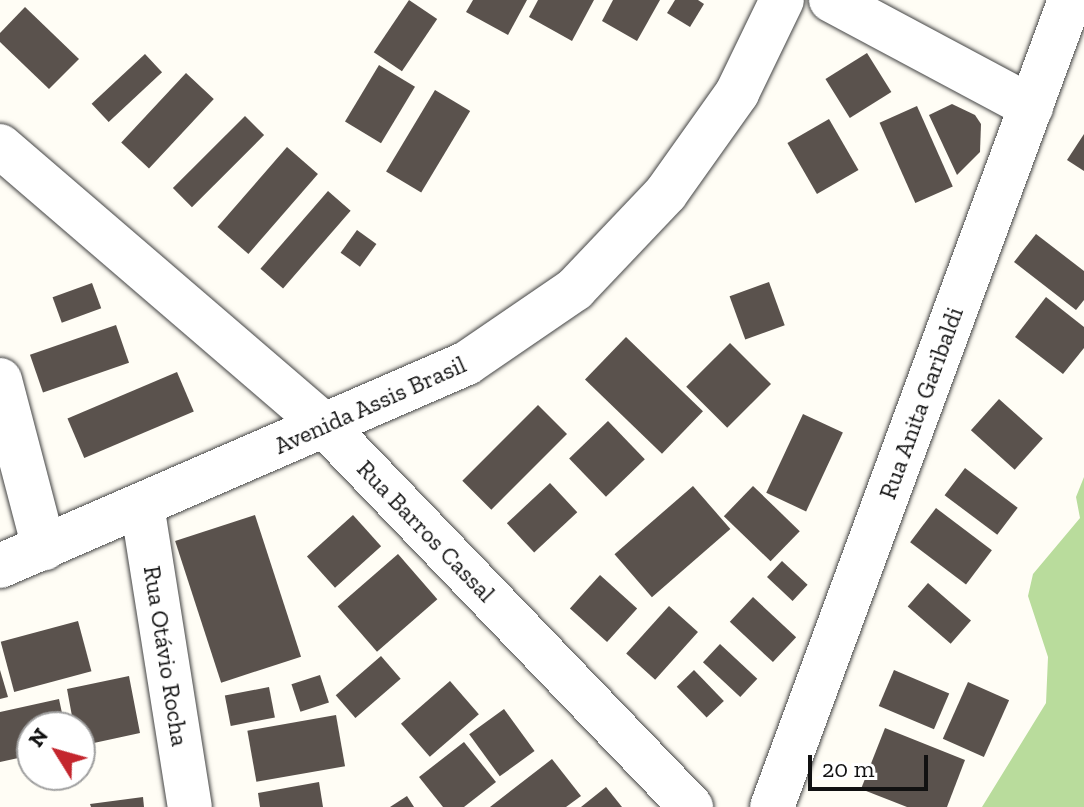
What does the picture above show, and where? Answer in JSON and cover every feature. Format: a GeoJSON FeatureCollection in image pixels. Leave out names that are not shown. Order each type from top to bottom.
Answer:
{"type":"FeatureCollection","features":[{"type":"Feature","properties":{"kind":"street","name":"Avenida Assis Brasil"},"geometry":{"type":"LineString","coordinates":[[0,566],[467,363],[575,289],[666,193],[737,93],[782,0]]}},
{"type":"Feature","properties":{"kind":"street"},"geometry":{"type":"LineString","coordinates":[[831,0],[1031,107]]}},
{"type":"Feature","properties":{"kind":"street","name":"Rua Anita Garibaldi"},"geometry":{"type":"LineString","coordinates":[[772,807],[1070,0]]}},
{"type":"Feature","properties":{"kind":"street","name":"Rua Barros Cassal"},"geometry":{"type":"LineString","coordinates":[[0,146],[324,425],[691,807]]}},
{"type":"Feature","properties":{"kind":"street"},"geometry":{"type":"LineString","coordinates":[[0,380],[44,548]]}},
{"type":"Feature","properties":{"kind":"street","name":"Rua Otávio Rocha"},"geometry":{"type":"LineString","coordinates":[[142,505],[190,807]]}},
{"type":"Feature","properties":{"kind":"green space"},"geometry":{"type":"Polygon","coordinates":[[[1084,477],[1084,807],[982,807],[1046,703],[1048,657],[1028,596],[1033,574],[1080,518],[1076,497],[1084,477]]]}},
{"type":"Feature","properties":{"kind":"building"},"geometry":{"type":"Polygon","coordinates":[[[409,0],[437,19],[402,71],[374,52],[409,0]]]}},
{"type":"Feature","properties":{"kind":"building"},"geometry":{"type":"Polygon","coordinates":[[[473,0],[527,0],[508,35],[466,12],[473,0]]]}},
{"type":"Feature","properties":{"kind":"building"},"geometry":{"type":"Polygon","coordinates":[[[538,0],[594,0],[572,41],[529,17],[538,0]]]}},
{"type":"Feature","properties":{"kind":"building"},"geometry":{"type":"Polygon","coordinates":[[[613,0],[660,0],[637,41],[602,21],[613,0]]]}},
{"type":"Feature","properties":{"kind":"building"},"geometry":{"type":"Polygon","coordinates":[[[675,0],[698,0],[704,4],[690,27],[667,13],[675,0]]]}},
{"type":"Feature","properties":{"kind":"building"},"geometry":{"type":"Polygon","coordinates":[[[25,7],[79,59],[49,89],[0,42],[0,33],[25,7]]]}},
{"type":"Feature","properties":{"kind":"building"},"geometry":{"type":"Polygon","coordinates":[[[867,53],[891,92],[850,118],[825,79],[867,53]]]}},
{"type":"Feature","properties":{"kind":"building"},"geometry":{"type":"Polygon","coordinates":[[[145,54],[162,72],[109,122],[92,104],[145,54]]]}},
{"type":"Feature","properties":{"kind":"building"},"geometry":{"type":"Polygon","coordinates":[[[379,65],[415,87],[381,143],[345,122],[379,65]]]}},
{"type":"Feature","properties":{"kind":"building"},"geometry":{"type":"Polygon","coordinates":[[[186,73],[214,99],[149,168],[121,142],[186,73]]]}},
{"type":"Feature","properties":{"kind":"building"},"geometry":{"type":"Polygon","coordinates":[[[435,90],[470,111],[421,193],[386,171],[435,90]]]}},
{"type":"Feature","properties":{"kind":"building"},"geometry":{"type":"Polygon","coordinates":[[[952,104],[975,115],[981,124],[980,152],[957,175],[929,115],[952,104]]]}},
{"type":"Feature","properties":{"kind":"building"},"geometry":{"type":"Polygon","coordinates":[[[917,106],[953,186],[915,203],[880,123],[917,106]]]}},
{"type":"Feature","properties":{"kind":"building"},"geometry":{"type":"Polygon","coordinates":[[[245,116],[264,135],[192,207],[173,188],[245,116]]]}},
{"type":"Feature","properties":{"kind":"building"},"geometry":{"type":"Polygon","coordinates":[[[829,119],[858,170],[817,194],[787,143],[829,119]]]}},
{"type":"Feature","properties":{"kind":"building"},"geometry":{"type":"Polygon","coordinates":[[[1084,134],[1084,171],[1067,160],[1084,134]]]}},
{"type":"Feature","properties":{"kind":"building"},"geometry":{"type":"Polygon","coordinates":[[[287,147],[318,174],[248,254],[217,227],[287,147]]]}},
{"type":"Feature","properties":{"kind":"building"},"geometry":{"type":"Polygon","coordinates":[[[328,191],[351,211],[283,288],[260,269],[328,191]]]}},
{"type":"Feature","properties":{"kind":"building"},"geometry":{"type":"Polygon","coordinates":[[[357,230],[376,244],[360,267],[341,253],[357,230]]]}},
{"type":"Feature","properties":{"kind":"building"},"geometry":{"type":"Polygon","coordinates":[[[1036,234],[1084,271],[1084,300],[1076,310],[1014,262],[1036,234]]]}},
{"type":"Feature","properties":{"kind":"building"},"geometry":{"type":"Polygon","coordinates":[[[769,282],[785,325],[745,340],[730,296],[769,282]]]}},
{"type":"Feature","properties":{"kind":"building"},"geometry":{"type":"Polygon","coordinates":[[[92,283],[101,308],[62,323],[53,297],[92,283]]]}},
{"type":"Feature","properties":{"kind":"building"},"geometry":{"type":"Polygon","coordinates":[[[1046,297],[1084,327],[1084,348],[1063,374],[1015,337],[1046,297]]]}},
{"type":"Feature","properties":{"kind":"building"},"geometry":{"type":"Polygon","coordinates":[[[116,325],[129,363],[43,392],[30,355],[116,325]]]}},
{"type":"Feature","properties":{"kind":"building"},"geometry":{"type":"Polygon","coordinates":[[[626,337],[703,411],[662,454],[585,379],[626,337]]]}},
{"type":"Feature","properties":{"kind":"building"},"geometry":{"type":"Polygon","coordinates":[[[730,343],[771,384],[727,428],[686,387],[730,343]]]}},
{"type":"Feature","properties":{"kind":"building"},"geometry":{"type":"Polygon","coordinates":[[[177,372],[194,412],[84,458],[67,418],[177,372]]]}},
{"type":"Feature","properties":{"kind":"building"},"geometry":{"type":"Polygon","coordinates":[[[999,399],[1043,438],[1015,470],[971,430],[999,399]]]}},
{"type":"Feature","properties":{"kind":"building"},"geometry":{"type":"Polygon","coordinates":[[[538,405],[567,434],[491,510],[462,481],[538,405]]]}},
{"type":"Feature","properties":{"kind":"building"},"geometry":{"type":"Polygon","coordinates":[[[803,414],[843,433],[806,511],[766,493],[803,414]]]}},
{"type":"Feature","properties":{"kind":"building"},"geometry":{"type":"Polygon","coordinates":[[[608,421],[645,459],[606,497],[569,459],[608,421]]]}},
{"type":"Feature","properties":{"kind":"building"},"geometry":{"type":"Polygon","coordinates":[[[965,468],[1018,508],[997,535],[945,495],[965,468]]]}},
{"type":"Feature","properties":{"kind":"building"},"geometry":{"type":"Polygon","coordinates":[[[550,483],[577,512],[534,552],[507,523],[550,483]]]}},
{"type":"Feature","properties":{"kind":"building"},"geometry":{"type":"Polygon","coordinates":[[[693,486],[730,529],[652,597],[615,554],[693,486]]]}},
{"type":"Feature","properties":{"kind":"building"},"geometry":{"type":"Polygon","coordinates":[[[753,486],[800,531],[771,561],[724,516],[753,486]]]}},
{"type":"Feature","properties":{"kind":"building"},"geometry":{"type":"Polygon","coordinates":[[[936,508],[992,550],[966,584],[910,542],[936,508]]]}},
{"type":"Feature","properties":{"kind":"building"},"geometry":{"type":"Polygon","coordinates":[[[255,515],[301,657],[221,683],[175,541],[255,515]]]}},
{"type":"Feature","properties":{"kind":"building"},"geometry":{"type":"Polygon","coordinates":[[[353,515],[381,546],[335,588],[307,556],[353,515]]]}},
{"type":"Feature","properties":{"kind":"building"},"geometry":{"type":"Polygon","coordinates":[[[398,554],[437,599],[377,652],[338,606],[398,554]]]}},
{"type":"Feature","properties":{"kind":"building"},"geometry":{"type":"Polygon","coordinates":[[[782,561],[808,585],[793,601],[767,577],[782,561]]]}},
{"type":"Feature","properties":{"kind":"building"},"geometry":{"type":"Polygon","coordinates":[[[600,575],[637,608],[607,642],[570,608],[600,575]]]}},
{"type":"Feature","properties":{"kind":"building"},"geometry":{"type":"Polygon","coordinates":[[[928,583],[971,620],[951,644],[908,606],[928,583]]]}},
{"type":"Feature","properties":{"kind":"building"},"geometry":{"type":"Polygon","coordinates":[[[753,597],[796,637],[773,662],[730,622],[753,597]]]}},
{"type":"Feature","properties":{"kind":"building"},"geometry":{"type":"Polygon","coordinates":[[[669,606],[698,632],[655,680],[626,654],[669,606]]]}},
{"type":"Feature","properties":{"kind":"building"},"geometry":{"type":"Polygon","coordinates":[[[78,621],[91,671],[14,692],[1,642],[78,621]]]}},
{"type":"Feature","properties":{"kind":"building"},"geometry":{"type":"Polygon","coordinates":[[[720,644],[757,679],[740,697],[703,662],[720,644]]]}},
{"type":"Feature","properties":{"kind":"building"},"geometry":{"type":"Polygon","coordinates":[[[381,656],[401,679],[355,718],[336,695],[381,656]]]}},
{"type":"Feature","properties":{"kind":"building"},"geometry":{"type":"Polygon","coordinates":[[[0,670],[8,697],[0,699],[0,670]]]}},
{"type":"Feature","properties":{"kind":"building"},"geometry":{"type":"Polygon","coordinates":[[[694,670],[724,701],[707,718],[677,687],[694,670]]]}},
{"type":"Feature","properties":{"kind":"building"},"geometry":{"type":"Polygon","coordinates":[[[894,670],[949,693],[934,729],[879,706],[894,670]]]}},
{"type":"Feature","properties":{"kind":"building"},"geometry":{"type":"Polygon","coordinates":[[[320,675],[329,703],[300,712],[291,684],[320,675]]]}},
{"type":"Feature","properties":{"kind":"building"},"geometry":{"type":"Polygon","coordinates":[[[129,676],[140,733],[96,743],[96,711],[71,711],[67,689],[129,676]]]}},
{"type":"Feature","properties":{"kind":"building"},"geometry":{"type":"Polygon","coordinates":[[[450,681],[479,714],[430,757],[401,724],[450,681]]]}},
{"type":"Feature","properties":{"kind":"building"},"geometry":{"type":"Polygon","coordinates":[[[968,682],[1009,700],[984,757],[943,739],[968,682]]]}},
{"type":"Feature","properties":{"kind":"building"},"geometry":{"type":"Polygon","coordinates":[[[269,687],[275,717],[231,726],[225,696],[269,687]]]}},
{"type":"Feature","properties":{"kind":"building"},"geometry":{"type":"Polygon","coordinates":[[[59,699],[62,711],[16,711],[16,758],[0,762],[0,712],[59,699]]]}},
{"type":"Feature","properties":{"kind":"building"},"geometry":{"type":"Polygon","coordinates":[[[504,709],[535,751],[500,776],[469,734],[504,709]]]}},
{"type":"Feature","properties":{"kind":"building"},"geometry":{"type":"Polygon","coordinates":[[[336,715],[345,766],[256,782],[247,731],[336,715]]]}},
{"type":"Feature","properties":{"kind":"building"},"geometry":{"type":"Polygon","coordinates":[[[885,728],[965,760],[947,807],[907,807],[861,789],[885,728]]]}},
{"type":"Feature","properties":{"kind":"building"},"geometry":{"type":"Polygon","coordinates":[[[464,742],[496,782],[464,807],[443,807],[419,777],[464,742]]]}},
{"type":"Feature","properties":{"kind":"building"},"geometry":{"type":"Polygon","coordinates":[[[552,759],[581,796],[566,807],[490,807],[552,759]]]}},
{"type":"Feature","properties":{"kind":"building"},"geometry":{"type":"Polygon","coordinates":[[[319,782],[323,807],[260,807],[258,793],[319,782]]]}},
{"type":"Feature","properties":{"kind":"building"},"geometry":{"type":"Polygon","coordinates":[[[606,787],[622,807],[581,807],[606,787]]]}},
{"type":"Feature","properties":{"kind":"building"},"geometry":{"type":"Polygon","coordinates":[[[407,796],[414,807],[390,807],[407,796]]]}},
{"type":"Feature","properties":{"kind":"building"},"geometry":{"type":"Polygon","coordinates":[[[143,797],[144,807],[91,807],[90,804],[143,797]]]}}]}
